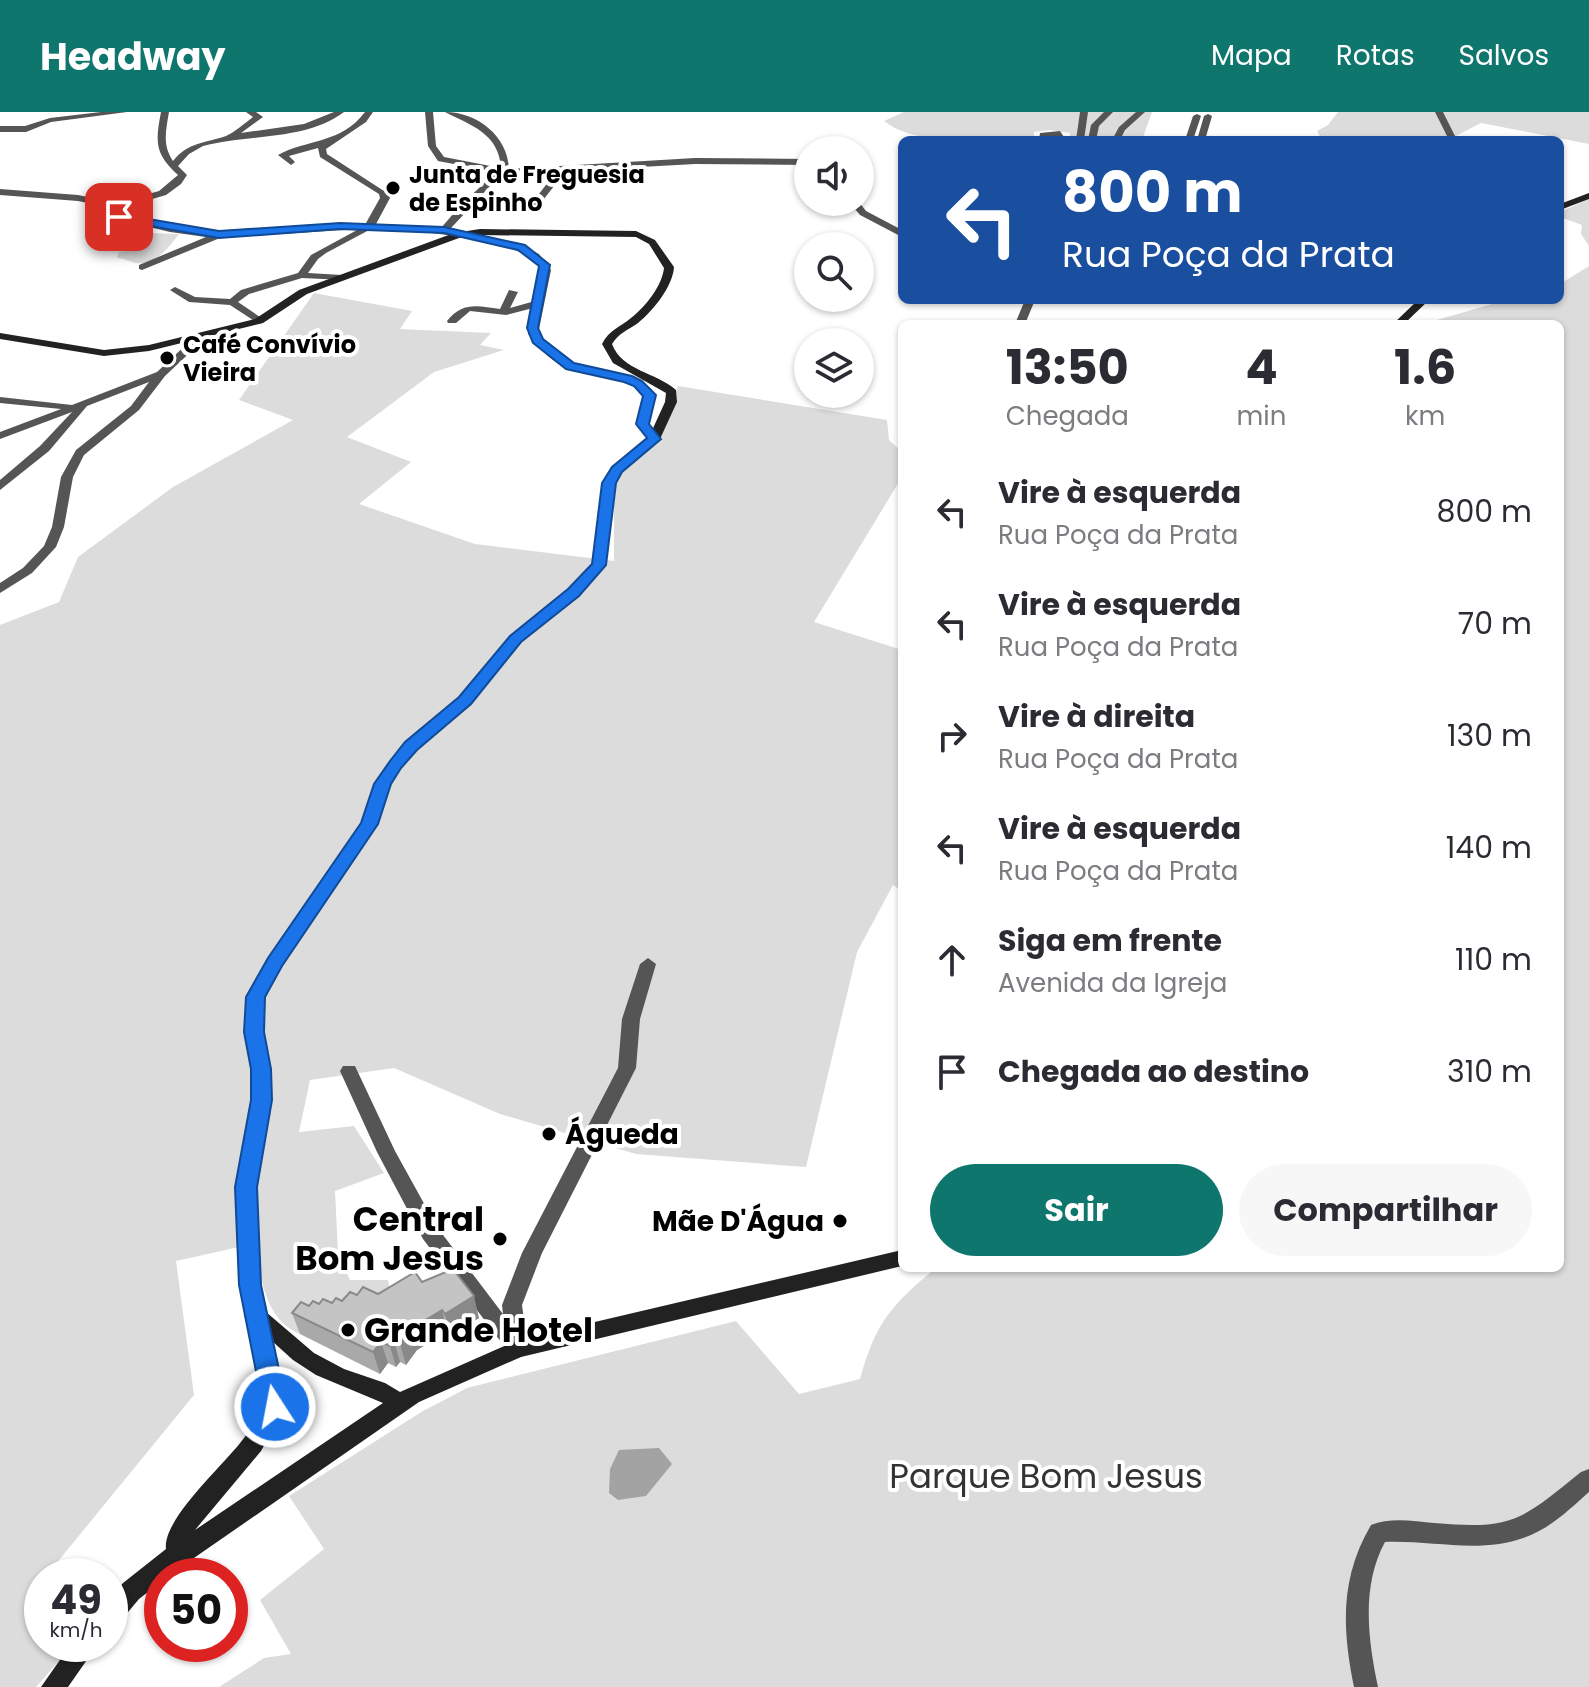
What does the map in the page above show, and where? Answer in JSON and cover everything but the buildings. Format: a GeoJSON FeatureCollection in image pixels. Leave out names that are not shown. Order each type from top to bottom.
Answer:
{"type":"FeatureCollection","features":[{"type":"Feature","properties":{"kind":"main road"},"geometry":{"type":"LineString","coordinates":[[1564,205],[1589,196]]}},
{"type":"Feature","properties":{"kind":"main road"},"geometry":{"type":"LineString","coordinates":[[0,336],[104,353],[149,348],[259,321],[294,297],[450,232],[619,233],[647,237],[655,243],[669,267],[669,275],[645,309],[636,319],[613,333],[607,344],[611,354],[625,366],[666,384],[672,392],[654,439],[617,470],[609,483],[599,565],[573,593],[515,639],[465,701],[411,746],[396,764],[383,784],[369,824],[274,963],[256,997],[254,1032],[261,1069],[261,1100],[246,1187],[250,1285],[275,1407],[253,1444],[187,1522],[176,1541],[178,1554]]}},
{"type":"Feature","properties":{"kind":"main road"},"geometry":{"type":"LineString","coordinates":[[1402,320],[1420,304]]}},
{"type":"Feature","properties":{"kind":"main road"},"geometry":{"type":"LineString","coordinates":[[128,1595],[178,1554],[397,1402],[518,1349],[898,1259]]}},
{"type":"Feature","properties":{"kind":"main road"},"geometry":{"type":"LineString","coordinates":[[254,1316],[268,1322],[282,1340],[305,1358],[339,1377],[387,1393],[397,1402]]}},
{"type":"Feature","properties":{"kind":"main road"},"geometry":{"type":"LineString","coordinates":[[53,1687],[72,1662]]}},
{"type":"Feature","properties":{"kind":"street"},"geometry":{"type":"LineString","coordinates":[[0,129],[26,129],[52,116],[123,112]]}},
{"type":"Feature","properties":{"kind":"street"},"geometry":{"type":"LineString","coordinates":[[0,192],[78,198],[117,206],[160,193],[179,183],[183,175],[163,155],[159,140],[165,112]]}},
{"type":"Feature","properties":{"kind":"street"},"geometry":{"type":"LineString","coordinates":[[227,139],[259,117],[250,112]]}},
{"type":"Feature","properties":{"kind":"street"},"geometry":{"type":"LineString","coordinates":[[173,167],[187,151],[227,139],[300,126],[340,112]]}},
{"type":"Feature","properties":{"kind":"street"},"geometry":{"type":"LineString","coordinates":[[291,162],[282,155],[327,143],[352,129],[369,112]]}},
{"type":"Feature","properties":{"kind":"street"},"geometry":{"type":"LineString","coordinates":[[429,112],[432,146],[441,159],[505,171],[765,159],[794,161]]}},
{"type":"Feature","properties":{"kind":"street"},"geometry":{"type":"LineString","coordinates":[[449,112],[466,117],[488,133],[505,155],[505,171]]}},
{"type":"Feature","properties":{"kind":"street"},"geometry":{"type":"LineString","coordinates":[[1081,136],[1084,112]]}},
{"type":"Feature","properties":{"kind":"street"},"geometry":{"type":"LineString","coordinates":[[1093,136],[1095,125],[1109,112]]}},
{"type":"Feature","properties":{"kind":"street"},"geometry":{"type":"LineString","coordinates":[[1118,136],[1141,112]]}},
{"type":"Feature","properties":{"kind":"street"},"geometry":{"type":"LineString","coordinates":[[1439,112],[1451,136]]}},
{"type":"Feature","properties":{"kind":"street"},"geometry":{"type":"LineString","coordinates":[[1190,136],[1196,114],[1210,114],[1202,136]]}},
{"type":"Feature","properties":{"kind":"street"},"geometry":{"type":"LineString","coordinates":[[1043,136],[1050,133],[1061,136]]}},
{"type":"Feature","properties":{"kind":"street"},"geometry":{"type":"LineString","coordinates":[[302,275],[306,264],[321,250],[369,226],[385,198],[383,193],[323,155],[322,148],[327,143]]}},
{"type":"Feature","properties":{"kind":"street"},"geometry":{"type":"LineString","coordinates":[[463,208],[530,211],[554,181],[541,168]]}},
{"type":"Feature","properties":{"kind":"street"},"geometry":{"type":"LineString","coordinates":[[450,232],[463,208],[494,177],[505,171]]}},
{"type":"Feature","properties":{"kind":"street"},"geometry":{"type":"LineString","coordinates":[[117,206],[115,212],[119,217],[219,235],[369,226],[450,232],[522,247],[542,261],[546,270],[533,334],[563,361],[579,369],[628,379],[645,389],[650,395],[643,424],[654,439]]}},
{"type":"Feature","properties":{"kind":"street"},"geometry":{"type":"LineString","coordinates":[[869,216],[898,230]]}},
{"type":"Feature","properties":{"kind":"street"},"geometry":{"type":"LineString","coordinates":[[142,267],[219,235]]}},
{"type":"Feature","properties":{"kind":"street"},"geometry":{"type":"LineString","coordinates":[[232,302],[245,292],[302,275],[342,278]]}},
{"type":"Feature","properties":{"kind":"street"},"geometry":{"type":"LineString","coordinates":[[175,290],[193,300],[232,302],[259,321]]}},
{"type":"Feature","properties":{"kind":"street"},"geometry":{"type":"LineString","coordinates":[[504,311],[513,292]]}},
{"type":"Feature","properties":{"kind":"street"},"geometry":{"type":"LineString","coordinates":[[452,321],[460,310],[468,308],[504,311],[538,303]]}},
{"type":"Feature","properties":{"kind":"street"},"geometry":{"type":"LineString","coordinates":[[0,589],[32,567],[51,542],[58,527],[65,485],[74,460],[93,440],[136,407],[161,374],[195,342],[196,337]]}},
{"type":"Feature","properties":{"kind":"street"},"geometry":{"type":"LineString","coordinates":[[0,436],[161,374]]}},
{"type":"Feature","properties":{"kind":"street"},"geometry":{"type":"LineString","coordinates":[[0,400],[78,405]]}},
{"type":"Feature","properties":{"kind":"street"},"geometry":{"type":"LineString","coordinates":[[0,486],[67,424],[78,405]]}},
{"type":"Feature","properties":{"kind":"street"},"geometry":{"type":"LineString","coordinates":[[518,1349],[512,1305],[532,1253],[627,1068],[631,1019],[648,964]]}},
{"type":"Feature","properties":{"kind":"street"},"geometry":{"type":"LineString","coordinates":[[349,1071],[386,1152],[430,1233],[518,1349]]}},
{"type":"Feature","properties":{"kind":"street"},"geometry":{"type":"LineString","coordinates":[[1366,1687],[1362,1669],[1358,1583],[1366,1554],[1379,1532],[1401,1530],[1488,1536],[1528,1525],[1589,1479]]}},
{"type":"Feature","properties":{"kind":"green space"},"geometry":{"type":"Polygon","coordinates":[[[904,112],[1152,112],[1143,136],[1070,136],[1070,133],[1049,130],[1034,132],[1034,136],[921,136],[898,130],[884,121],[904,112]]]}},
{"type":"Feature","properties":{"kind":"green space"},"geometry":{"type":"Polygon","coordinates":[[[1338,112],[1589,112],[1589,144],[1564,139],[1564,136],[1548,136],[1481,123],[1456,136],[1320,136],[1317,131],[1328,125],[1338,112]]]}},
{"type":"Feature","properties":{"kind":"green space"},"geometry":{"type":"Polygon","coordinates":[[[1589,199],[1589,246],[1581,234],[1582,225],[1564,218],[1564,210],[1589,199]]]}},
{"type":"Feature","properties":{"kind":"green space"},"geometry":{"type":"Polygon","coordinates":[[[148,233],[179,234],[149,262],[136,263],[117,258],[119,252],[127,251],[148,233]]]}},
{"type":"Feature","properties":{"kind":"green space","name":"Parque Bom Jesus"},"geometry":{"type":"Polygon","coordinates":[[[1589,266],[1589,1687],[219,1687],[264,1658],[291,1654],[260,1600],[324,1549],[289,1496],[423,1411],[467,1388],[736,1321],[799,1394],[860,1379],[872,1343],[887,1316],[931,1272],[1564,1272],[1564,320],[1437,320],[1492,304],[1564,304],[1564,282],[1589,266]]]}},
{"type":"Feature","properties":{"kind":"green space"},"geometry":{"type":"Polygon","coordinates":[[[314,293],[412,311],[400,329],[491,333],[480,345],[504,350],[434,372],[347,437],[411,462],[359,504],[475,544],[614,561],[614,485],[624,469],[659,441],[678,386],[794,405],[794,408],[813,408],[887,420],[889,440],[898,448],[898,484],[814,622],[898,649],[898,888],[893,885],[857,952],[806,1167],[636,1154],[500,1114],[394,1068],[310,1080],[299,1132],[354,1126],[384,1173],[335,1191],[338,1253],[350,1280],[388,1280],[390,1290],[309,1324],[300,1334],[279,1319],[266,1296],[257,1243],[176,1261],[194,1395],[61,1558],[24,1558],[24,1662],[58,1662],[36,1687],[0,1687],[0,625],[59,602],[78,557],[173,487],[293,420],[239,400],[314,293]]]}},
{"type":"Feature","properties":{"kind":"shaded area"},"geometry":{"type":"Polygon","coordinates":[[[659,1448],[672,1464],[646,1496],[618,1500],[609,1493],[610,1469],[619,1450],[659,1448]]]}},
{"type":"Feature","properties":{"kind":"place","name":"Junta de Freguesia de Espinho"},"geometry":{"type":"Point","coordinates":[393,188]}},
{"type":"Feature","properties":{"kind":"place","name":"Café Convívio Vieira"},"geometry":{"type":"Point","coordinates":[167,358]}},
{"type":"Feature","properties":{"kind":"place","name":"Águeda"},"geometry":{"type":"Point","coordinates":[549,1134]}},
{"type":"Feature","properties":{"kind":"place","name":"Mãe D'Água"},"geometry":{"type":"Point","coordinates":[840,1221]}},
{"type":"Feature","properties":{"kind":"place","name":"Central Bom Jesus"},"geometry":{"type":"Point","coordinates":[500,1239]}},
{"type":"Feature","properties":{"kind":"place","name":"Grande Hotel"},"geometry":{"type":"Point","coordinates":[348,1330]}},
{"type":"Feature","properties":{"kind":"route"},"geometry":{"type":"LineString","coordinates":[[119,217],[219,235],[340,226],[444,230],[522,247],[542,261],[546,270],[533,328],[538,340],[570,366],[628,379],[638,383],[650,395],[643,424],[654,439],[617,470],[609,483],[599,565],[573,593],[515,639],[465,701],[411,746],[396,764],[383,784],[369,824],[274,963],[256,997],[254,1032],[261,1069],[261,1100],[246,1187],[250,1285],[275,1407]]}}]}
